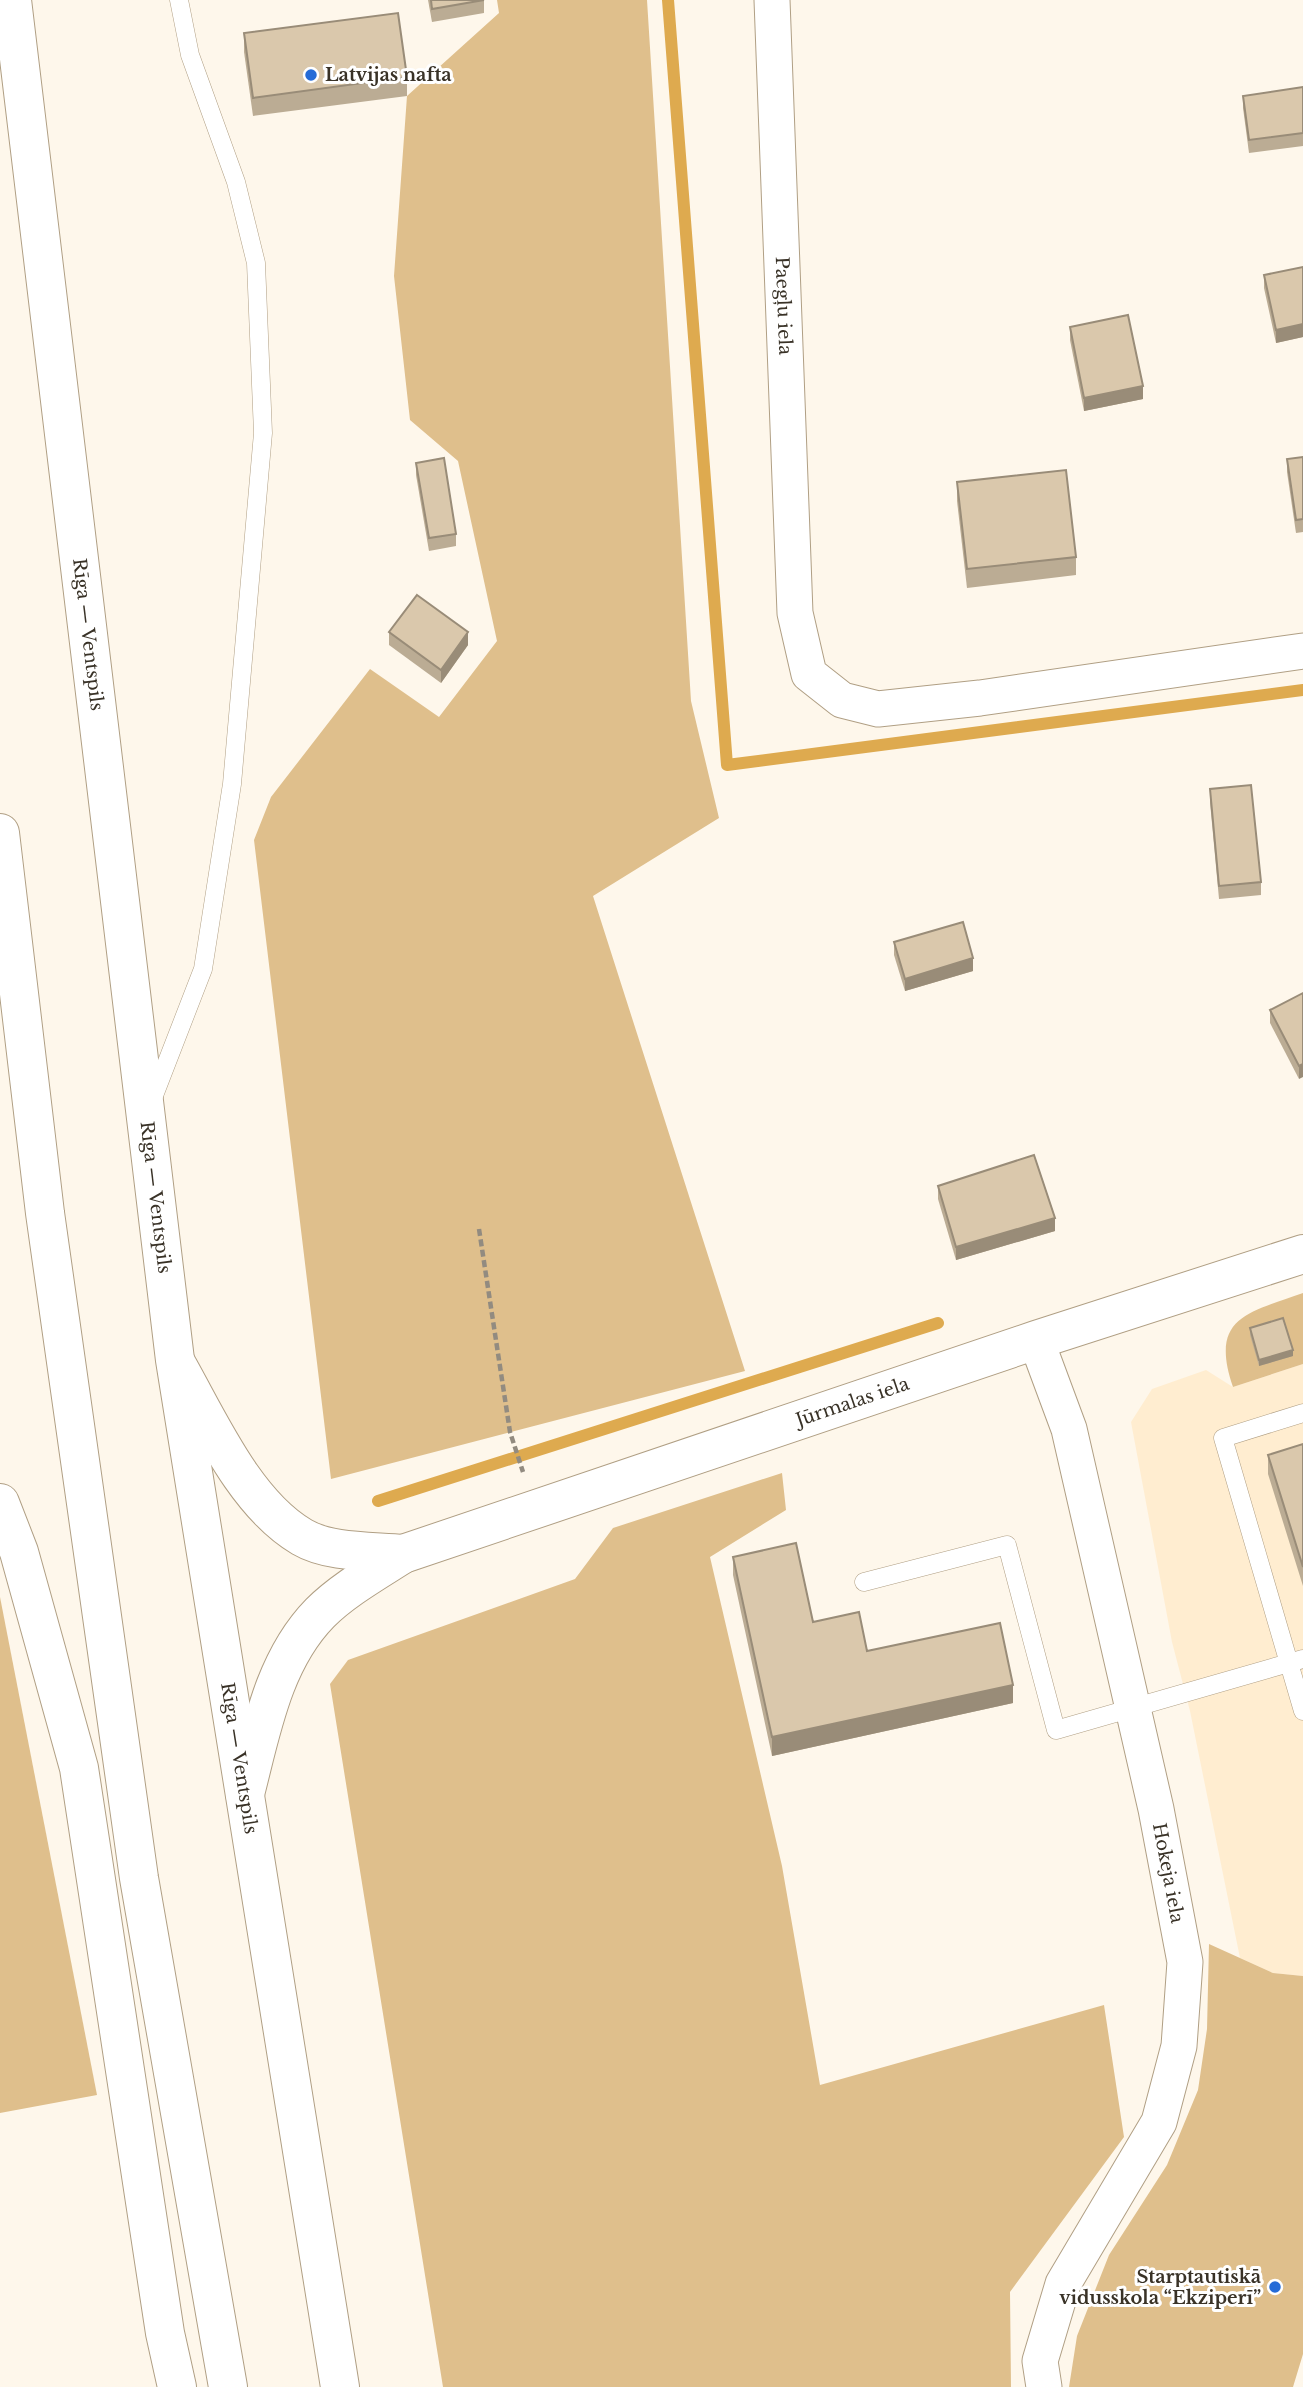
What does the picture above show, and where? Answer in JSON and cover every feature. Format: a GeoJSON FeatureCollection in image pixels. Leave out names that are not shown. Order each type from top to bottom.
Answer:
{"type":"FeatureCollection","features":[{"type":"Feature","properties":{"kind":"main road","name":"Rīga — Ventspils"},"geometry":{"type":"LineString","coordinates":[[12,0],[175,1360],[340,2387]]}},
{"type":"Feature","properties":{"kind":"main road"},"geometry":{"type":"LineString","coordinates":[[0,833],[45,1213],[137,1864],[228,2387]]}},
{"type":"Feature","properties":{"kind":"main road","name":"Jūrmalas iela"},"geometry":{"type":"LineString","coordinates":[[403,1554],[1036,1340],[1303,1254]]}},
{"type":"Feature","properties":{"kind":"main road"},"geometry":{"type":"LineString","coordinates":[[175,1360],[236,1466],[265,1507],[302,1538],[327,1545],[403,1554]]}},
{"type":"Feature","properties":{"kind":"main road"},"geometry":{"type":"LineString","coordinates":[[0,1503],[19,1552],[79,1768],[161,2305],[177,2387]]}},
{"type":"Feature","properties":{"kind":"main road"},"geometry":{"type":"LineString","coordinates":[[244,1794],[271,1698],[290,1655],[320,1613],[403,1554]]}},
{"type":"Feature","properties":{"kind":"street","name":"Paegļu iela"},"geometry":{"type":"LineString","coordinates":[[772,0],[795,613],[809,674],[842,700],[878,709],[980,698],[1303,651]]}},
{"type":"Feature","properties":{"kind":"street","name":"Hokeja iela"},"geometry":{"type":"LineString","coordinates":[[1036,1340],[1069,1429],[1134,1709],[1185,1962],[1179,2046],[1159,2122],[1063,2284],[1041,2361],[1044,2387]]}},
{"type":"Feature","properties":{"kind":"lane"},"geometry":{"type":"LineString","coordinates":[[145,1118],[204,969],[232,784],[263,433],[256,264],[236,182],[190,55],[179,0]]}},
{"type":"Feature","properties":{"kind":"lane"},"geometry":{"type":"LineString","coordinates":[[1303,1413],[1223,1438],[1296,1662],[1303,1711]]}},
{"type":"Feature","properties":{"kind":"lane"},"geometry":{"type":"LineString","coordinates":[[864,1582],[1007,1545],[1056,1730],[1296,1662]]}},
{"type":"Feature","properties":{"kind":"path"},"geometry":{"type":"LineString","coordinates":[[479,1229],[509,1432],[536,1509]]}},
{"type":"Feature","properties":{"kind":"shaded area"},"geometry":{"type":"Polygon","coordinates":[[[497,0],[647,0],[691,701],[719,818],[593,896],[745,1371],[331,1479],[254,840],[271,797],[370,669],[439,717],[497,641],[458,461],[410,420],[394,276],[407,96],[499,13],[497,0]]]}},
{"type":"Feature","properties":{"kind":"shaded area"},"geometry":{"type":"Polygon","coordinates":[[[1303,1293],[1303,1364],[1233,1387],[1226,1346],[1230,1332],[1238,1321],[1265,1306],[1303,1293]]]}},
{"type":"Feature","properties":{"kind":"shaded area"},"geometry":{"type":"Polygon","coordinates":[[[1303,1364],[1303,1976],[1273,1973],[1240,1958],[1190,1711],[1172,1642],[1131,1422],[1152,1389],[1206,1370],[1233,1387],[1303,1364]]]}},
{"type":"Feature","properties":{"kind":"shaded area"},"geometry":{"type":"Polygon","coordinates":[[[782,1473],[786,1510],[710,1557],[782,1866],[820,2085],[1104,2005],[1124,2137],[1010,2292],[1011,2387],[443,2387],[330,1684],[348,1660],[575,1579],[613,1528],[782,1473]]]}},
{"type":"Feature","properties":{"kind":"shaded area"},"geometry":{"type":"Polygon","coordinates":[[[0,1597],[97,2095],[0,2113],[0,1597]]]}},
{"type":"Feature","properties":{"kind":"shaded area"},"geometry":{"type":"Polygon","coordinates":[[[1209,1944],[1273,1973],[1303,1976],[1303,2354],[1293,2387],[1069,2387],[1077,2336],[1109,2255],[1167,2165],[1198,2090],[1207,2029],[1209,1944]]]}},
{"type":"Feature","properties":{"kind":"building"},"geometry":{"type":"Polygon","coordinates":[[[431,0],[484,0],[432,9],[431,0]]]}},
{"type":"Feature","properties":{"kind":"building"},"geometry":{"type":"Polygon","coordinates":[[[398,13],[407,77],[253,98],[244,33],[398,13]]]}},
{"type":"Feature","properties":{"kind":"building"},"geometry":{"type":"Polygon","coordinates":[[[1303,87],[1303,133],[1249,140],[1243,96],[1303,87]]]}},
{"type":"Feature","properties":{"kind":"building"},"geometry":{"type":"Polygon","coordinates":[[[1303,267],[1303,324],[1276,330],[1264,275],[1303,267]]]}},
{"type":"Feature","properties":{"kind":"building"},"geometry":{"type":"Polygon","coordinates":[[[1128,315],[1143,386],[1084,398],[1070,327],[1128,315]]]}},
{"type":"Feature","properties":{"kind":"building"},"geometry":{"type":"Polygon","coordinates":[[[1303,457],[1303,519],[1296,520],[1287,459],[1303,457]]]}},
{"type":"Feature","properties":{"kind":"building"},"geometry":{"type":"Polygon","coordinates":[[[444,458],[456,534],[429,538],[416,463],[444,458]]]}},
{"type":"Feature","properties":{"kind":"building"},"geometry":{"type":"Polygon","coordinates":[[[1066,470],[1076,557],[967,569],[957,482],[1066,470]]]}},
{"type":"Feature","properties":{"kind":"building"},"geometry":{"type":"Polygon","coordinates":[[[417,595],[468,632],[441,670],[389,632],[417,595]]]}},
{"type":"Feature","properties":{"kind":"building"},"geometry":{"type":"Polygon","coordinates":[[[1251,785],[1261,882],[1219,886],[1210,789],[1251,785]]]}},
{"type":"Feature","properties":{"kind":"building"},"geometry":{"type":"Polygon","coordinates":[[[963,922],[973,958],[905,979],[894,942],[963,922]]]}},
{"type":"Feature","properties":{"kind":"building"},"geometry":{"type":"Polygon","coordinates":[[[1303,993],[1303,1064],[1299,1066],[1270,1010],[1303,993]]]}},
{"type":"Feature","properties":{"kind":"building"},"geometry":{"type":"Polygon","coordinates":[[[1034,1155],[1055,1218],[956,1247],[938,1186],[1034,1155]]]}},
{"type":"Feature","properties":{"kind":"building"},"geometry":{"type":"Polygon","coordinates":[[[1283,1318],[1293,1350],[1259,1360],[1250,1328],[1283,1318]]]}},
{"type":"Feature","properties":{"kind":"building"},"geometry":{"type":"Polygon","coordinates":[[[1303,1444],[1303,1567],[1268,1455],[1303,1444]]]}},
{"type":"Feature","properties":{"kind":"building"},"geometry":{"type":"Polygon","coordinates":[[[796,1543],[813,1622],[859,1612],[867,1651],[1000,1623],[1013,1685],[772,1737],[733,1557],[796,1543]]]}},
{"type":"Feature","properties":{"kind":"waterway"},"geometry":{"type":"LineString","coordinates":[[668,0],[727,765],[1303,690]]}},
{"type":"Feature","properties":{"kind":"waterway"},"geometry":{"type":"LineString","coordinates":[[378,1501],[938,1323]]}},
{"type":"Feature","properties":{"kind":"place","name":"Latvijas nafta"},"geometry":{"type":"Point","coordinates":[311,75]}},
{"type":"Feature","properties":{"kind":"place","name":"Starptautiskā vidusskola “Ekziperī”"},"geometry":{"type":"Point","coordinates":[1275,2287]}}]}
